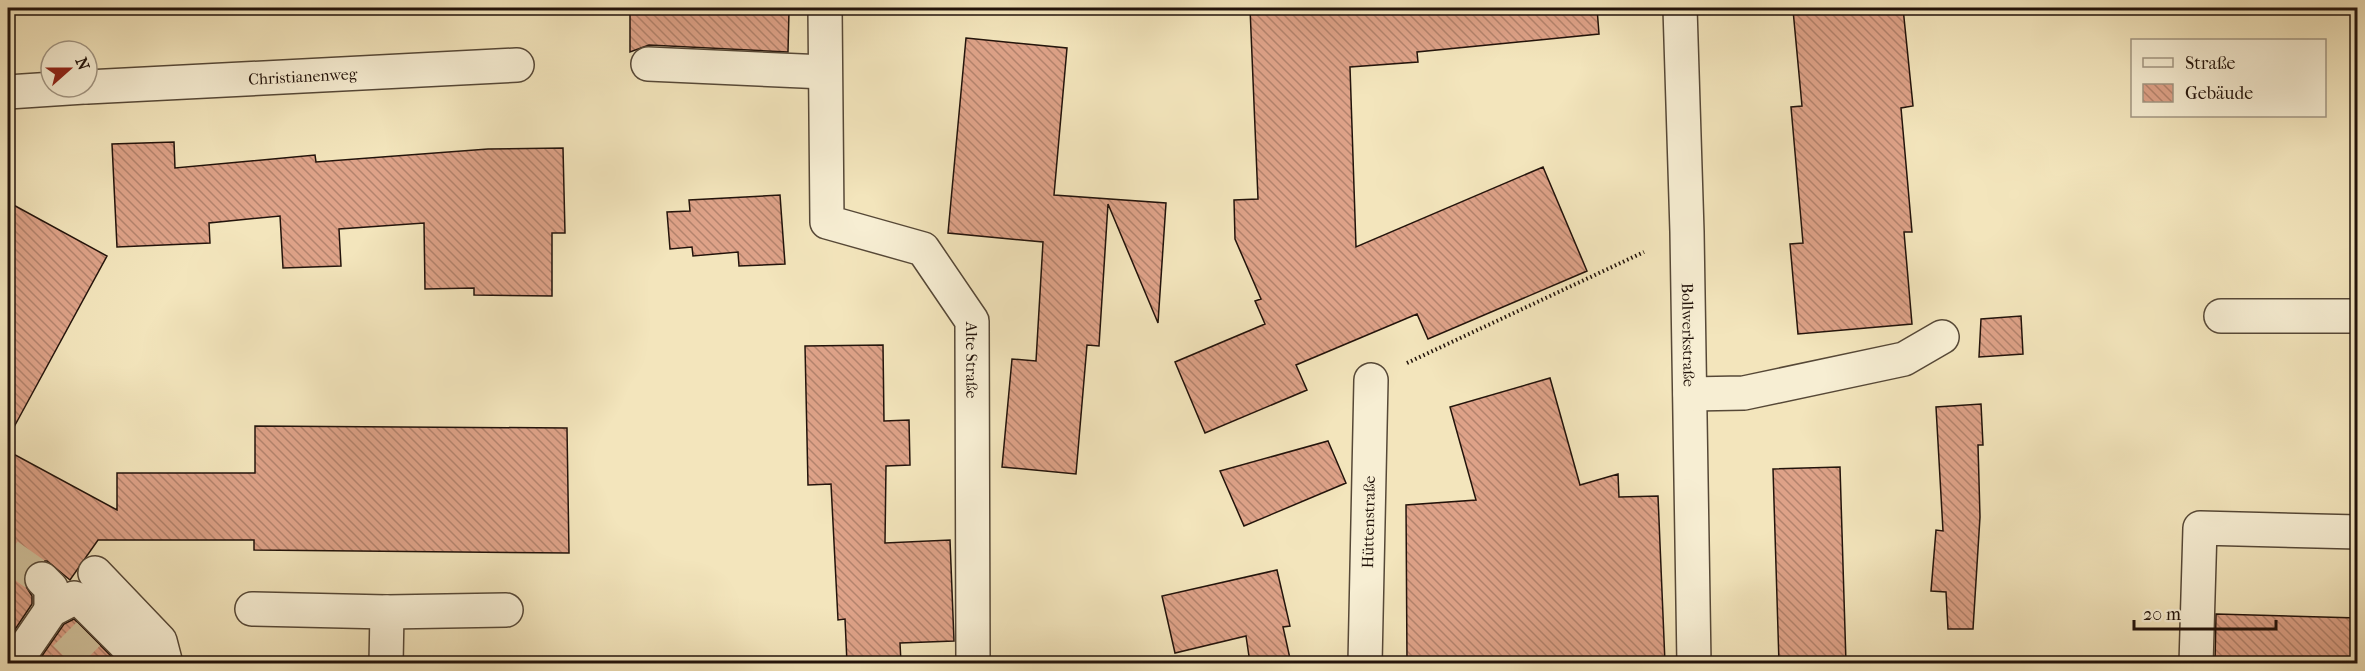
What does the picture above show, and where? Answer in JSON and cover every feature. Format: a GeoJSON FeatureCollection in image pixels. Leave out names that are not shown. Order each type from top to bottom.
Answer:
{"type":"FeatureCollection","features":[{"type":"Feature","properties":{"kind":"street","name":"Alte Straße"},"geometry":{"type":"LineString","coordinates":[[825,8],[827,222],[923,249],[972,321],[973,663]]}},
{"type":"Feature","properties":{"kind":"street","name":"Bollwerkstraße"},"geometry":{"type":"LineString","coordinates":[[1680,8],[1688,232],[1694,663]]}},
{"type":"Feature","properties":{"kind":"street"},"geometry":{"type":"LineString","coordinates":[[648,64],[825,72]]}},
{"type":"Feature","properties":{"kind":"street","name":"Christianenweg"},"geometry":{"type":"LineString","coordinates":[[99,86],[517,65]]}},
{"type":"Feature","properties":{"kind":"street","name":"Christianenweg"},"geometry":{"type":"LineString","coordinates":[[8,92],[39,90]]}},
{"type":"Feature","properties":{"kind":"street"},"geometry":{"type":"LineString","coordinates":[[2221,316],[2358,316]]}},
{"type":"Feature","properties":{"kind":"street"},"geometry":{"type":"LineString","coordinates":[[1690,394],[1744,393],[1904,360],[1942,337]]}},
{"type":"Feature","properties":{"kind":"street","name":"Hüttenstraße"},"geometry":{"type":"LineString","coordinates":[[1365,663],[1371,380]]}},
{"type":"Feature","properties":{"kind":"street"},"geometry":{"type":"LineString","coordinates":[[2196,663],[2200,528],[2358,532]]}},
{"type":"Feature","properties":{"kind":"street"},"geometry":{"type":"LineString","coordinates":[[44,629],[94,594],[98,584],[95,573],[160,641],[166,663]]}},
{"type":"Feature","properties":{"kind":"street"},"geometry":{"type":"LineString","coordinates":[[44,629],[82,601],[145,663]]}},
{"type":"Feature","properties":{"kind":"street"},"geometry":{"type":"LineString","coordinates":[[252,609],[387,612],[506,610]]}},
{"type":"Feature","properties":{"kind":"street"},"geometry":{"type":"LineString","coordinates":[[386,663],[387,612]]}},
{"type":"Feature","properties":{"kind":"path"},"geometry":{"type":"LineString","coordinates":[[1371,380],[1688,232]]}},
{"type":"Feature","properties":{"kind":"building"},"geometry":{"type":"Polygon","coordinates":[[[671,8],[760,8],[760,10],[789,11],[788,52],[649,45],[630,52],[630,9],[671,10],[671,8]]]}},
{"type":"Feature","properties":{"kind":"building"},"geometry":{"type":"Polygon","coordinates":[[[1250,8],[1346,8],[1346,12],[1405,8],[1597,8],[1599,34],[1417,52],[1418,62],[1350,67],[1356,247],[1543,167],[1587,271],[1428,339],[1417,314],[1296,365],[1307,390],[1205,433],[1175,362],[1265,324],[1255,301],[1261,299],[1235,239],[1234,200],[1258,199],[1250,8]]]}},
{"type":"Feature","properties":{"kind":"building"},"geometry":{"type":"Polygon","coordinates":[[[1903,8],[1913,106],[1901,108],[1912,232],[1904,232],[1912,324],[1798,334],[1790,244],[1803,243],[1791,107],[1802,106],[1793,10],[1903,8]]]}},
{"type":"Feature","properties":{"kind":"building"},"geometry":{"type":"Polygon","coordinates":[[[966,38],[1067,48],[1054,195],[1166,203],[1158,323],[1108,204],[1099,346],[1087,345],[1076,474],[1002,467],[1012,359],[1036,361],[1043,242],[948,233],[966,38]]]}},
{"type":"Feature","properties":{"kind":"building"},"geometry":{"type":"Polygon","coordinates":[[[174,142],[175,168],[315,155],[316,162],[488,149],[563,148],[565,233],[552,233],[552,296],[474,295],[474,288],[425,289],[424,223],[339,229],[341,266],[283,268],[280,216],[209,223],[210,243],[117,247],[112,144],[174,142]]]}},
{"type":"Feature","properties":{"kind":"building"},"geometry":{"type":"Polygon","coordinates":[[[780,195],[785,264],[739,266],[738,252],[693,256],[692,247],[670,249],[667,212],[690,211],[689,200],[780,195]]]}},
{"type":"Feature","properties":{"kind":"building"},"geometry":{"type":"Polygon","coordinates":[[[8,202],[107,256],[8,438],[8,202]]]}},
{"type":"Feature","properties":{"kind":"building"},"geometry":{"type":"Polygon","coordinates":[[[2021,316],[2023,354],[1979,357],[1981,319],[2021,316]]]}},
{"type":"Feature","properties":{"kind":"building"},"geometry":{"type":"Polygon","coordinates":[[[883,345],[884,421],[909,420],[910,465],[886,466],[885,543],[950,540],[954,641],[900,643],[901,663],[847,663],[845,619],[838,620],[831,484],[808,485],[805,346],[883,345]]]}},
{"type":"Feature","properties":{"kind":"building"},"geometry":{"type":"Polygon","coordinates":[[[1550,378],[1580,485],[1618,474],[1619,497],[1658,496],[1665,663],[1407,663],[1406,505],[1476,500],[1450,407],[1550,378]]]}},
{"type":"Feature","properties":{"kind":"building"},"geometry":{"type":"Polygon","coordinates":[[[1981,404],[1983,445],[1978,445],[1980,517],[1973,629],[1948,629],[1946,592],[1931,591],[1936,530],[1943,531],[1936,407],[1981,404]]]}},
{"type":"Feature","properties":{"kind":"building"},"geometry":{"type":"Polygon","coordinates":[[[255,426],[567,428],[569,553],[254,550],[254,540],[98,540],[70,580],[47,561],[38,561],[28,566],[24,575],[24,583],[32,596],[32,604],[8,640],[8,451],[117,510],[117,473],[255,473],[255,426]]]}},
{"type":"Feature","properties":{"kind":"building"},"geometry":{"type":"Polygon","coordinates":[[[1328,441],[1346,483],[1244,526],[1220,471],[1328,441]]]}},
{"type":"Feature","properties":{"kind":"building"},"geometry":{"type":"Polygon","coordinates":[[[1840,467],[1846,663],[1779,663],[1773,469],[1840,467]]]}},
{"type":"Feature","properties":{"kind":"building"},"geometry":{"type":"Polygon","coordinates":[[[1277,570],[1290,626],[1283,627],[1291,663],[1250,663],[1246,636],[1175,653],[1162,596],[1277,570]]]}},
{"type":"Feature","properties":{"kind":"building"},"geometry":{"type":"Polygon","coordinates":[[[2216,614],[2358,618],[2358,663],[2215,663],[2216,614]]]}},
{"type":"Feature","properties":{"kind":"building"},"geometry":{"type":"Polygon","coordinates":[[[74,619],[118,663],[37,663],[64,624],[74,619]]]}},
{"type":"Feature","properties":{"kind":"tunnel"},"geometry":{"type":"LineString","coordinates":[[8,555],[42,579]]}},
{"type":"Feature","properties":{"kind":"tunnel"},"geometry":{"type":"LineString","coordinates":[[65,634],[95,664]]}}]}
